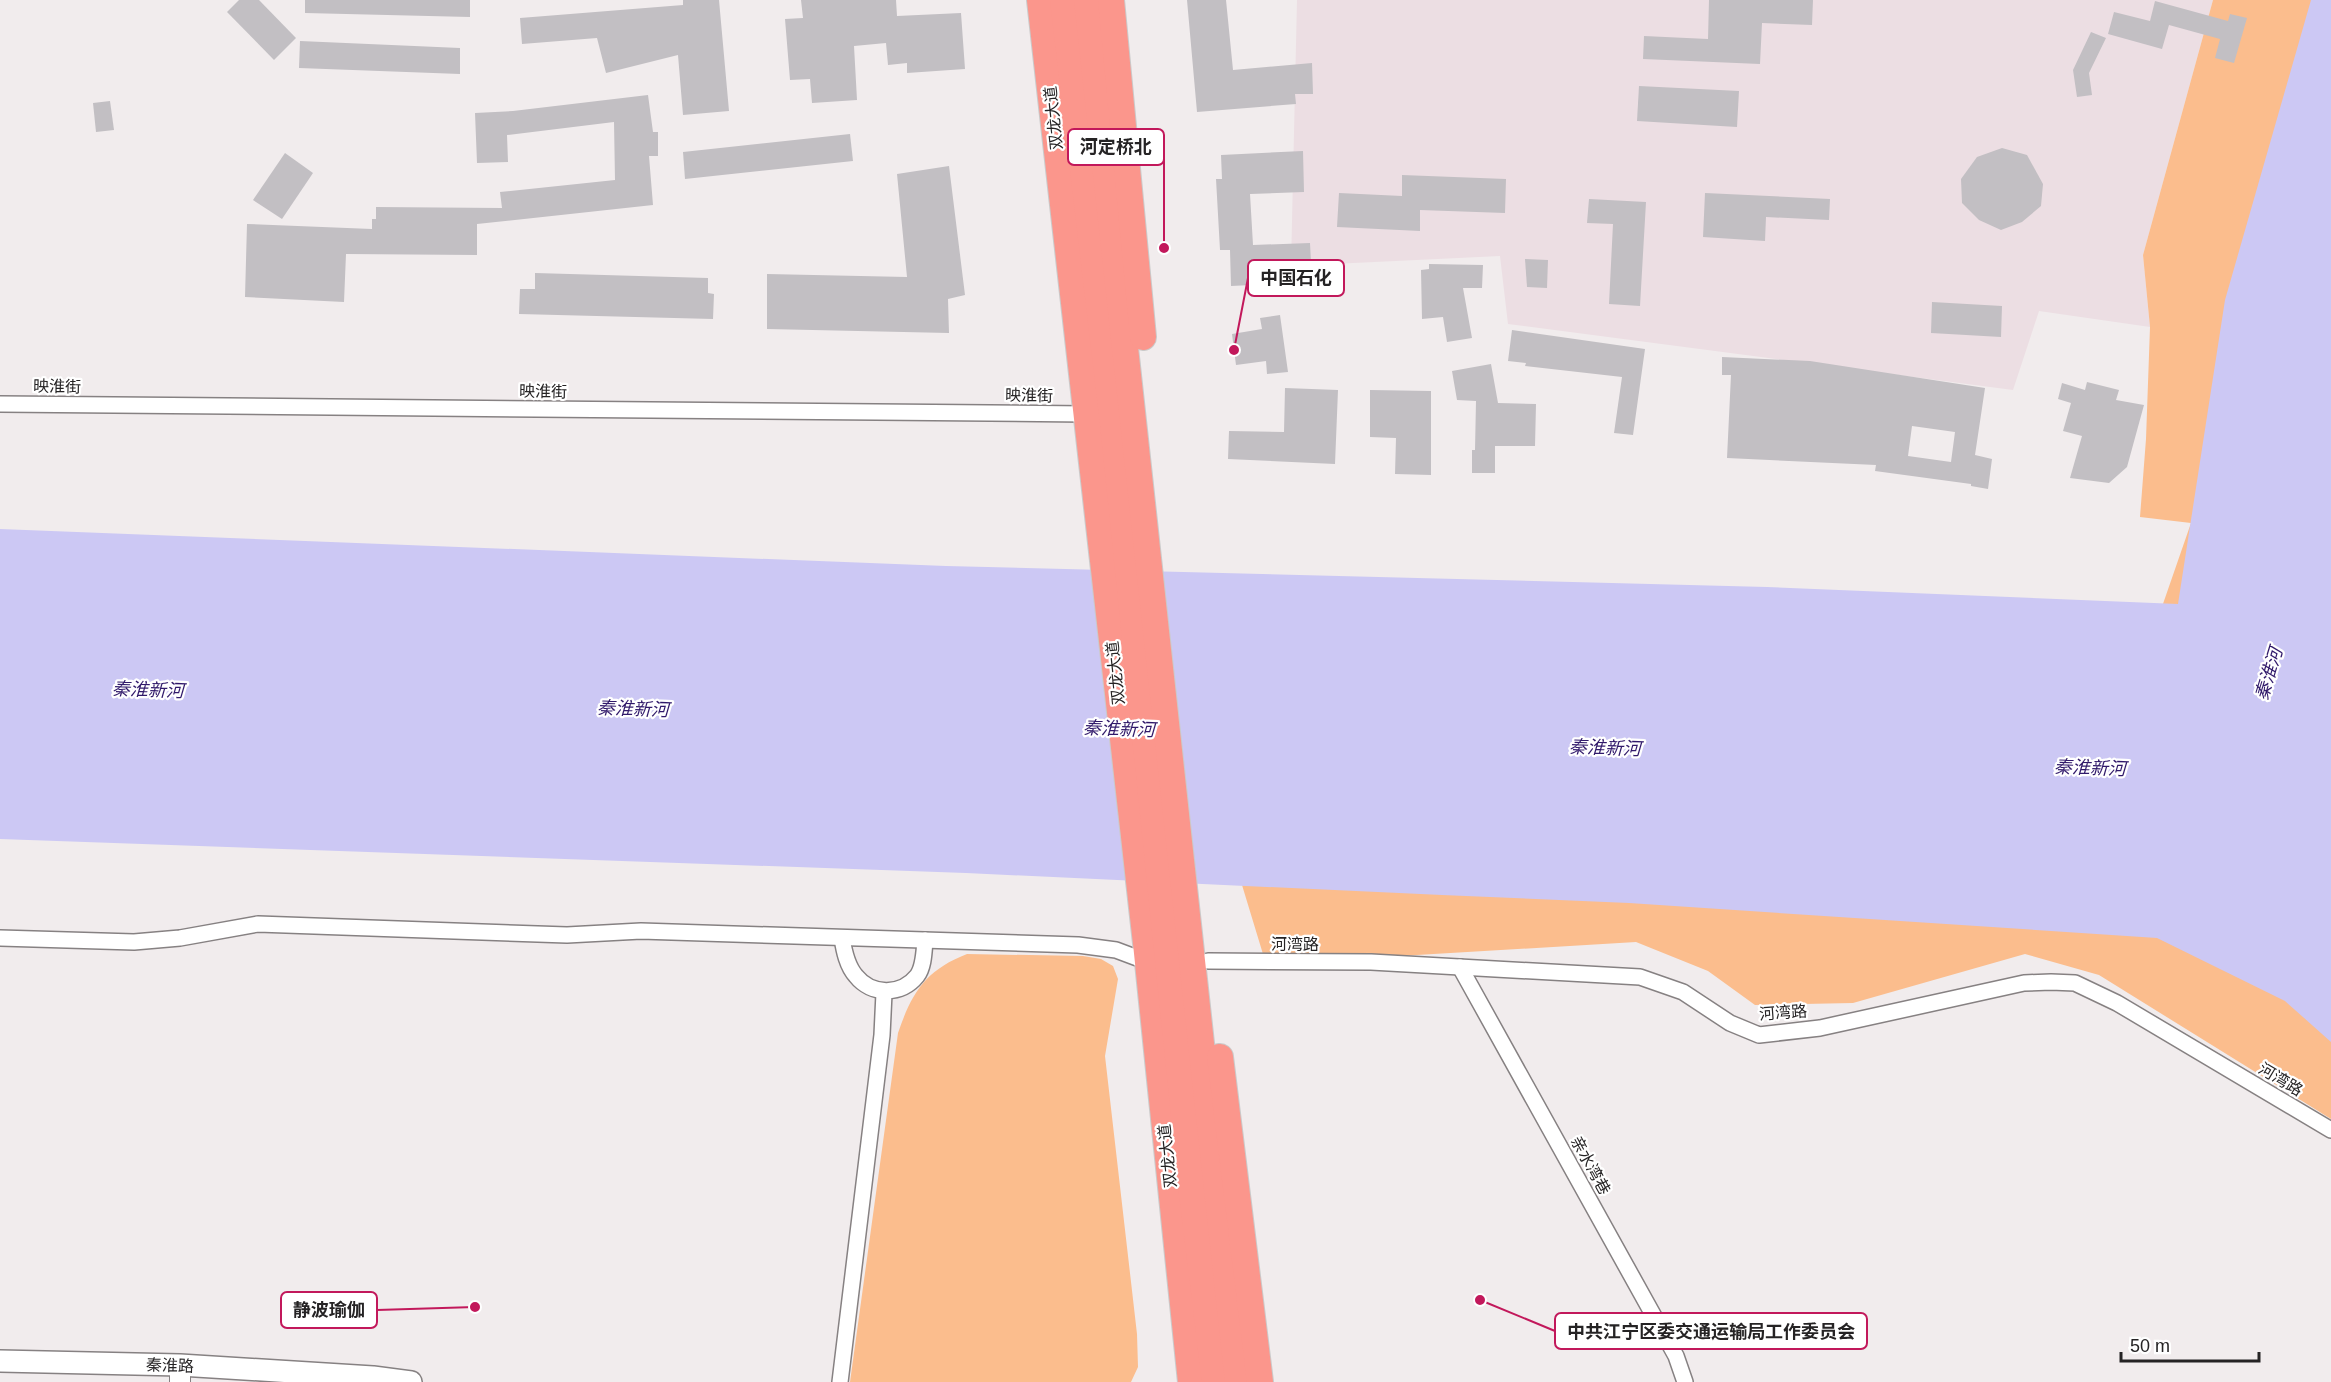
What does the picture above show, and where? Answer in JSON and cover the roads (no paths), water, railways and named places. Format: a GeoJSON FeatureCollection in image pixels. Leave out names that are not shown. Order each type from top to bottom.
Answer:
{"type":"FeatureCollection","features":[{"type":"Feature","properties":{"kind":"highway","name":"双龙大道"},"geometry":{"type":"LineString","coordinates":[[1040,0],[1147,952],[1191,1382]]}},
{"type":"Feature","properties":{"kind":"highway"},"geometry":{"type":"LineString","coordinates":[[1063,0],[1124,424],[1238,1382]]}},
{"type":"Feature","properties":{"kind":"highway"},"geometry":{"type":"LineString","coordinates":[[1087,0],[1192,1194],[1215,1382]]}},
{"type":"Feature","properties":{"kind":"highway"},"geometry":{"type":"LineString","coordinates":[[1111,0],[1163,549],[1206,951],[1260,1382]]}},
{"type":"Feature","properties":{"kind":"main road","name":"秦淮路"},"geometry":{"type":"LineString","coordinates":[[0,1361],[180,1374],[373,1377],[411,1382]]}},
{"type":"Feature","properties":{"kind":"street","name":"映淮街"},"geometry":{"type":"LineString","coordinates":[[0,404],[1086,414]]}},
{"type":"Feature","properties":{"kind":"street"},"geometry":{"type":"LineString","coordinates":[[0,938],[134,942],[180,938],[258,924],[567,935],[641,931],[1078,945],[1147,952]]}},
{"type":"Feature","properties":{"kind":"street"},"geometry":{"type":"LineString","coordinates":[[842,938],[846,957],[856,977],[869,987],[884,993],[900,989],[917,976],[925,940]]}},
{"type":"Feature","properties":{"kind":"street","name":"河湾路"},"geometry":{"type":"LineString","coordinates":[[1206,951],[1640,977],[1683,992],[1730,1023],[1759,1035],[1820,1028],[2024,983],[2075,983],[2117,1003],[2331,1130]]}},
{"type":"Feature","properties":{"kind":"street","name":"亲水湾巷"},"geometry":{"type":"LineString","coordinates":[[1460,967],[1676,1356],[1685,1382]]}},
{"type":"Feature","properties":{"kind":"street"},"geometry":{"type":"LineString","coordinates":[[840,1382],[882,1035],[884,993]]}},
{"type":"Feature","properties":{"kind":"water"},"geometry":{"type":"Polygon","coordinates":[[[2311,0],[2331,0],[2331,1042],[2285,1001],[2157,938],[1629,903],[966,873],[0,839],[0,529],[946,566],[1767,587],[2178,604],[2225,300],[2311,0]]]}},
{"type":"Feature","properties":{"kind":"place","name":"河定桥北"},"geometry":{"type":"Point","coordinates":[1164,248]}},
{"type":"Feature","properties":{"kind":"place","name":"中国石化"},"geometry":{"type":"Point","coordinates":[1234,350]}},
{"type":"Feature","properties":{"kind":"place","name":"中共江宁区委交通运输局工作委员会"},"geometry":{"type":"Point","coordinates":[1480,1300]}},
{"type":"Feature","properties":{"kind":"place","name":"静波瑜伽"},"geometry":{"type":"Point","coordinates":[475,1307]}},
{"type":"Feature","properties":{"kind":"water label","name":"秦淮河"},"geometry":{"type":"Point","coordinates":[2269,674]}},
{"type":"Feature","properties":{"kind":"water label","name":"秦淮新河"},"geometry":{"type":"Point","coordinates":[148,690]}},
{"type":"Feature","properties":{"kind":"water label","name":"秦淮新河"},"geometry":{"type":"Point","coordinates":[633,709]}},
{"type":"Feature","properties":{"kind":"water label","name":"秦淮新河"},"geometry":{"type":"Point","coordinates":[1119,729]}},
{"type":"Feature","properties":{"kind":"water label","name":"秦淮新河"},"geometry":{"type":"Point","coordinates":[1605,748]}},
{"type":"Feature","properties":{"kind":"water label","name":"秦淮新河"},"geometry":{"type":"Point","coordinates":[2090,768]}}]}
